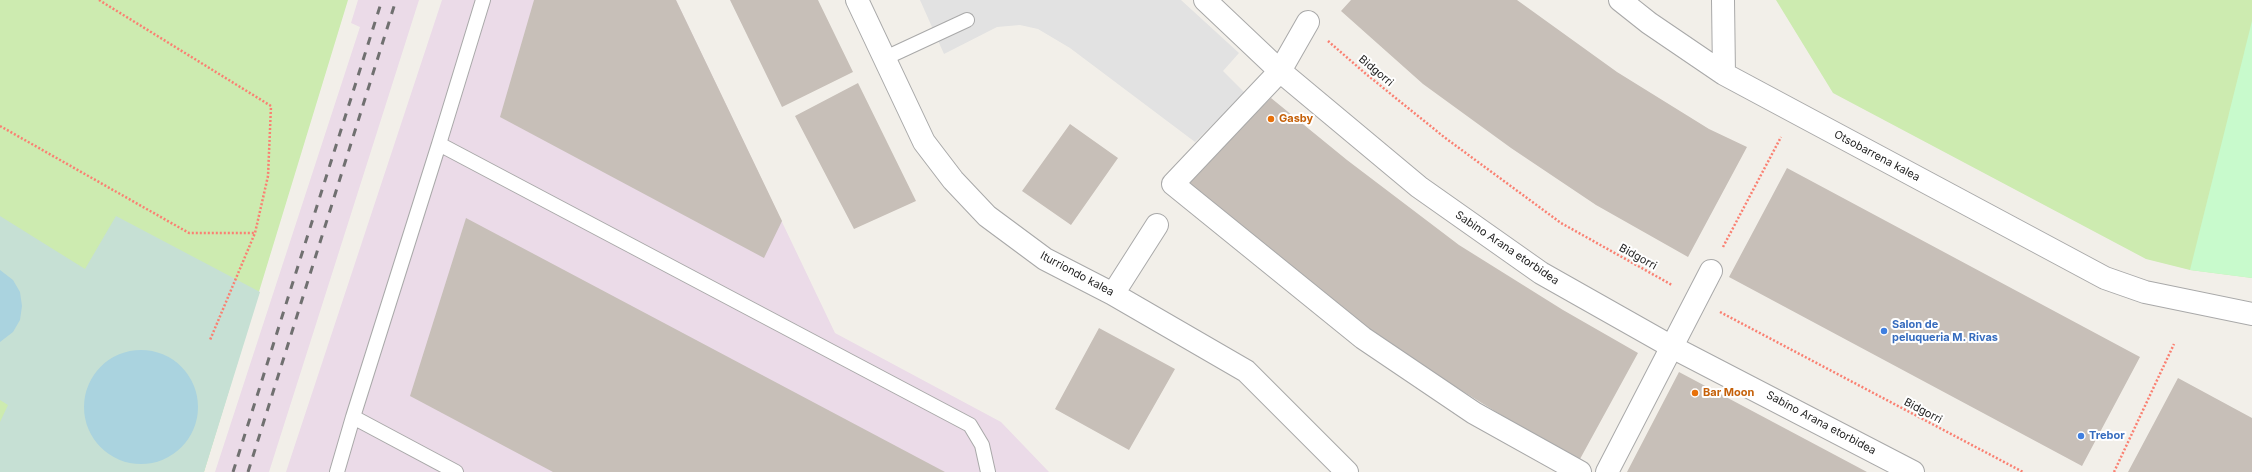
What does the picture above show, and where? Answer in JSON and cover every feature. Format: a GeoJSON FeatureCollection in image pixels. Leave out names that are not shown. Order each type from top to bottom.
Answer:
{"type":"FeatureCollection","features":[{"type":"Feature","properties":{"kind":"street","name":"Iturriondo kalea"},"geometry":{"type":"LineString","coordinates":[[857,0],[883,58],[924,142],[953,180],[987,216],[1045,259],[1113,294],[1246,371],[1347,472]]}},
{"type":"Feature","properties":{"kind":"street","name":"Sabino Arana etorbidea"},"geometry":{"type":"LineString","coordinates":[[1205,0],[1280,71],[1420,187],[1541,273],[1672,347],[1913,472]]}},
{"type":"Feature","properties":{"kind":"street","name":"Otsobarrena kalea"},"geometry":{"type":"LineString","coordinates":[[1620,0],[1649,23],[1724,74],[2105,278],[2145,292],[2252,314]]}},
{"type":"Feature","properties":{"kind":"street"},"geometry":{"type":"LineString","coordinates":[[1723,0],[1724,74]]}},
{"type":"Feature","properties":{"kind":"street"},"geometry":{"type":"LineString","coordinates":[[1308,22],[1280,71],[1172,184],[1363,338],[1474,413],[1580,472]]}},
{"type":"Feature","properties":{"kind":"street"},"geometry":{"type":"LineString","coordinates":[[1113,294],[1157,225]]}},
{"type":"Feature","properties":{"kind":"street"},"geometry":{"type":"LineString","coordinates":[[1606,472],[1711,271]]}},
{"type":"Feature","properties":{"kind":"lane"},"geometry":{"type":"LineString","coordinates":[[337,472],[483,0]]}},
{"type":"Feature","properties":{"kind":"lane"},"geometry":{"type":"LineString","coordinates":[[883,58],[967,20]]}},
{"type":"Feature","properties":{"kind":"lane"},"geometry":{"type":"LineString","coordinates":[[439,144],[970,425],[982,444],[988,472]]}},
{"type":"Feature","properties":{"kind":"lane"},"geometry":{"type":"LineString","coordinates":[[353,417],[456,472]]}},
{"type":"Feature","properties":{"kind":"path"},"geometry":{"type":"LineString","coordinates":[[99,0],[271,106],[268,176],[255,233],[210,340]]}},
{"type":"Feature","properties":{"kind":"path","name":"Bidgorri"},"geometry":{"type":"LineString","coordinates":[[1308,22],[1366,74],[1444,137],[1561,223],[1696,299],[2023,472]]}},
{"type":"Feature","properties":{"kind":"path"},"geometry":{"type":"LineString","coordinates":[[0,126],[189,233],[255,233]]}},
{"type":"Feature","properties":{"kind":"path"},"geometry":{"type":"LineString","coordinates":[[1711,271],[1781,137]]}},
{"type":"Feature","properties":{"kind":"path"},"geometry":{"type":"LineString","coordinates":[[2114,472],[2174,344]]}},
{"type":"Feature","properties":{"kind":"shaded area"},"geometry":{"type":"Polygon","coordinates":[[[358,0],[419,0],[269,472],[215,472],[360,27],[351,23],[358,0]]]}},
{"type":"Feature","properties":{"kind":"shaded area"},"geometry":{"type":"Polygon","coordinates":[[[442,0],[676,0],[835,333],[1001,422],[1049,472],[286,472],[442,0]]]}},
{"type":"Feature","properties":{"kind":"shaded area"},"geometry":{"type":"Polygon","coordinates":[[[920,0],[1181,0],[1239,53],[1223,71],[1245,93],[1195,142],[1070,48],[1038,29],[1020,25],[997,27],[944,54],[920,0]]]}},
{"type":"Feature","properties":{"kind":"green space"},"geometry":{"type":"Polygon","coordinates":[[[0,0],[348,0],[204,472],[0,472],[0,0]]]}},
{"type":"Feature","properties":{"kind":"green space"},"geometry":{"type":"Polygon","coordinates":[[[1776,0],[2252,0],[2252,278],[2190,270],[2146,259],[1833,93],[1776,0]]]}},
{"type":"Feature","properties":{"kind":"green space"},"geometry":{"type":"Polygon","coordinates":[[[2252,21],[2252,278],[2190,270],[2252,21]]]}},
{"type":"Feature","properties":{"kind":"green space"},"geometry":{"type":"Polygon","coordinates":[[[0,216],[85,269],[116,216],[260,292],[204,472],[0,472],[0,422],[8,405],[0,400],[0,216]]]}},
{"type":"Feature","properties":{"kind":"water"},"geometry":{"type":"Polygon","coordinates":[[[0,270],[13,280],[20,292],[22,306],[20,320],[13,332],[0,342],[0,270]]]}},
{"type":"Feature","properties":{"kind":"water"},"geometry":{"type":"Polygon","coordinates":[[[141,350],[163,355],[181,367],[193,385],[198,407],[193,429],[181,447],[163,459],[141,464],[119,459],[101,447],[89,429],[84,407],[89,385],[101,367],[119,355],[141,350]]]}},
{"type":"Feature","properties":{"kind":"building"},"geometry":{"type":"Polygon","coordinates":[[[534,0],[676,0],[782,221],[764,258],[500,117],[534,0]]]}},
{"type":"Feature","properties":{"kind":"building"},"geometry":{"type":"Polygon","coordinates":[[[730,0],[818,0],[853,72],[782,107],[730,0]]]}},
{"type":"Feature","properties":{"kind":"building"},"geometry":{"type":"Polygon","coordinates":[[[1351,0],[1517,0],[1617,72],[1709,129],[1747,147],[1688,257],[1596,205],[1511,148],[1423,84],[1341,11],[1351,0]]]}},
{"type":"Feature","properties":{"kind":"building"},"geometry":{"type":"Polygon","coordinates":[[[858,83],[916,201],[854,229],[795,116],[858,83]]]}},
{"type":"Feature","properties":{"kind":"building"},"geometry":{"type":"Polygon","coordinates":[[[1271,98],[1347,160],[1459,245],[1563,310],[1638,353],[1580,459],[1519,426],[1430,371],[1344,312],[1185,181],[1271,98]]]}},
{"type":"Feature","properties":{"kind":"building"},"geometry":{"type":"Polygon","coordinates":[[[1070,124],[1118,158],[1071,225],[1022,191],[1070,124]]]}},
{"type":"Feature","properties":{"kind":"building"},"geometry":{"type":"Polygon","coordinates":[[[1787,168],[2140,357],[2082,466],[1729,277],[1787,168]]]}},
{"type":"Feature","properties":{"kind":"building"},"geometry":{"type":"Polygon","coordinates":[[[466,218],[945,472],[553,472],[410,396],[466,218]]]}},
{"type":"Feature","properties":{"kind":"building"},"geometry":{"type":"Polygon","coordinates":[[[1099,328],[1175,369],[1129,450],[1055,409],[1099,328]]]}},
{"type":"Feature","properties":{"kind":"building"},"geometry":{"type":"Polygon","coordinates":[[[1679,372],[1867,472],[1627,472],[1679,372]]]}},
{"type":"Feature","properties":{"kind":"building"},"geometry":{"type":"Polygon","coordinates":[[[2178,378],[2252,418],[2252,472],[2128,472],[2178,378]]]}},
{"type":"Feature","properties":{"kind":"railway"},"geometry":{"type":"LineString","coordinates":[[233,472],[382,0]]}},
{"type":"Feature","properties":{"kind":"railway"},"geometry":{"type":"LineString","coordinates":[[248,472],[396,0]]}},
{"type":"Feature","properties":{"kind":"place","name":"Gasby"},"geometry":{"type":"Point","coordinates":[1271,119]}},
{"type":"Feature","properties":{"kind":"place","name":"Salon de peluqueria M. Rivas"},"geometry":{"type":"Point","coordinates":[1884,331]}},
{"type":"Feature","properties":{"kind":"place","name":"Bar Moon"},"geometry":{"type":"Point","coordinates":[1695,393]}},
{"type":"Feature","properties":{"kind":"place","name":"Trebor"},"geometry":{"type":"Point","coordinates":[2081,436]}}]}
